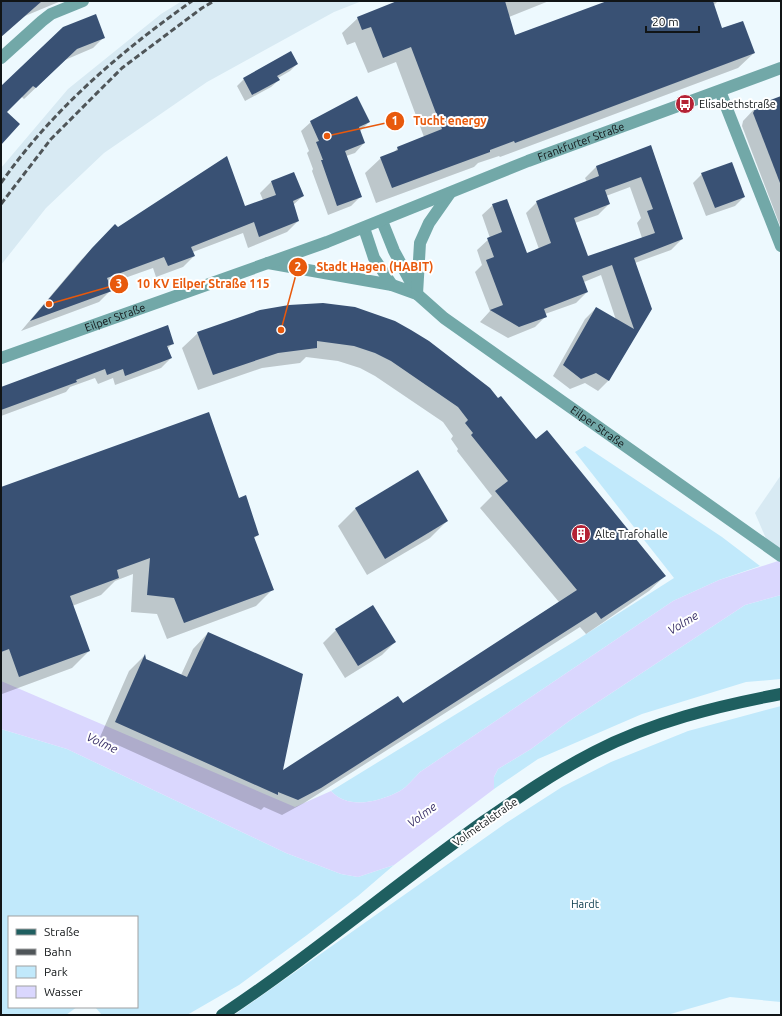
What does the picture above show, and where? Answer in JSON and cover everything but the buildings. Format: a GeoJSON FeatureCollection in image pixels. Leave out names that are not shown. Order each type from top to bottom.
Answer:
{"type":"FeatureCollection","features":[{"type":"Feature","properties":{"kind":"main road","name":"Volmetalstraße"},"geometry":{"type":"LineString","coordinates":[[222,1015],[316,948],[448,847],[537,785],[594,752],[647,729],[694,713],[730,703],[781,694]]}},
{"type":"Feature","properties":{"kind":"street"},"geometry":{"type":"LineString","coordinates":[[1,58],[51,14],[83,1]]}},
{"type":"Feature","properties":{"kind":"street","name":"Frankfurter Straße"},"geometry":{"type":"LineString","coordinates":[[382,221],[528,161],[781,68]]}},
{"type":"Feature","properties":{"kind":"street"},"geometry":{"type":"LineString","coordinates":[[720,91],[781,246]]}},
{"type":"Feature","properties":{"kind":"street"},"geometry":{"type":"LineString","coordinates":[[417,294],[420,242],[429,222],[450,193]]}},
{"type":"Feature","properties":{"kind":"street","name":"Eilper Straße"},"geometry":{"type":"LineString","coordinates":[[1,358],[382,221],[394,250],[417,294],[444,318],[781,556]]}},
{"type":"Feature","properties":{"kind":"street"},"geometry":{"type":"LineString","coordinates":[[364,228],[374,258],[392,285]]}},
{"type":"Feature","properties":{"kind":"street","name":"Eilper Straße"},"geometry":{"type":"LineString","coordinates":[[267,262],[392,285],[417,294]]}},
{"type":"Feature","properties":{"kind":"shaded area"},"geometry":{"type":"Polygon","coordinates":[[[182,1],[362,1],[334,12],[207,82],[104,153],[46,208],[1,265],[1,168],[68,89],[161,14],[182,1]]]}},
{"type":"Feature","properties":{"kind":"shaded area"},"geometry":{"type":"Polygon","coordinates":[[[781,475],[781,549],[770,548],[755,513],[781,475]]]}},
{"type":"Feature","properties":{"kind":"green space"},"geometry":{"type":"Polygon","coordinates":[[[585,446],[722,537],[760,566],[719,580],[673,601],[420,772],[400,791],[383,798],[364,802],[346,801],[338,797],[331,791],[572,643],[674,578],[575,452],[585,446]]]}},
{"type":"Feature","properties":{"kind":"green space"},"geometry":{"type":"Polygon","coordinates":[[[781,595],[781,679],[746,682],[642,714],[538,759],[494,789],[494,777],[498,769],[531,749],[572,719],[745,605],[781,595]]]}},
{"type":"Feature","properties":{"kind":"green space","name":"Hardt"},"geometry":{"type":"Polygon","coordinates":[[[781,706],[781,1002],[730,997],[667,1015],[234,1015],[506,823],[562,787],[611,762],[688,731],[781,706]]]}},
{"type":"Feature","properties":{"kind":"green space"},"geometry":{"type":"Polygon","coordinates":[[[1,729],[67,749],[286,853],[341,874],[358,877],[394,865],[358,896],[239,985],[187,1015],[102,1015],[96,1008],[138,1008],[138,916],[8,916],[8,1008],[76,1008],[66,1015],[1,1015],[1,729]]]}},
{"type":"Feature","properties":{"kind":"water","name":"Volme"},"geometry":{"type":"Polygon","coordinates":[[[781,560],[781,595],[745,605],[572,719],[531,749],[498,769],[494,777],[494,789],[394,865],[358,877],[341,874],[286,853],[67,749],[1,729],[1,681],[295,807],[331,791],[346,801],[373,801],[392,795],[403,789],[420,772],[673,601],[719,580],[781,560]]]}},
{"type":"Feature","properties":{"kind":"railway"},"geometry":{"type":"LineString","coordinates":[[1,183],[42,131],[89,84],[113,62],[165,20],[192,1]]}},
{"type":"Feature","properties":{"kind":"railway"},"geometry":{"type":"LineString","coordinates":[[1,204],[51,139],[122,68],[202,8],[214,1]]}},
{"type":"Feature","properties":{"kind":"place","name":"Elisabethstraße"},"geometry":{"type":"Point","coordinates":[685,104]}},
{"type":"Feature","properties":{"kind":"place","name":"Tucht energy"},"geometry":{"type":"Point","coordinates":[327,136]}},
{"type":"Feature","properties":{"kind":"place","name":"10 KV Eilper Straße 115"},"geometry":{"type":"Point","coordinates":[49,304]}},
{"type":"Feature","properties":{"kind":"place","name":"Stadt Hagen (HABIT)"},"geometry":{"type":"Point","coordinates":[281,330]}},
{"type":"Feature","properties":{"kind":"place","name":"Alte Trafohalle"},"geometry":{"type":"Point","coordinates":[581,534]}}]}
